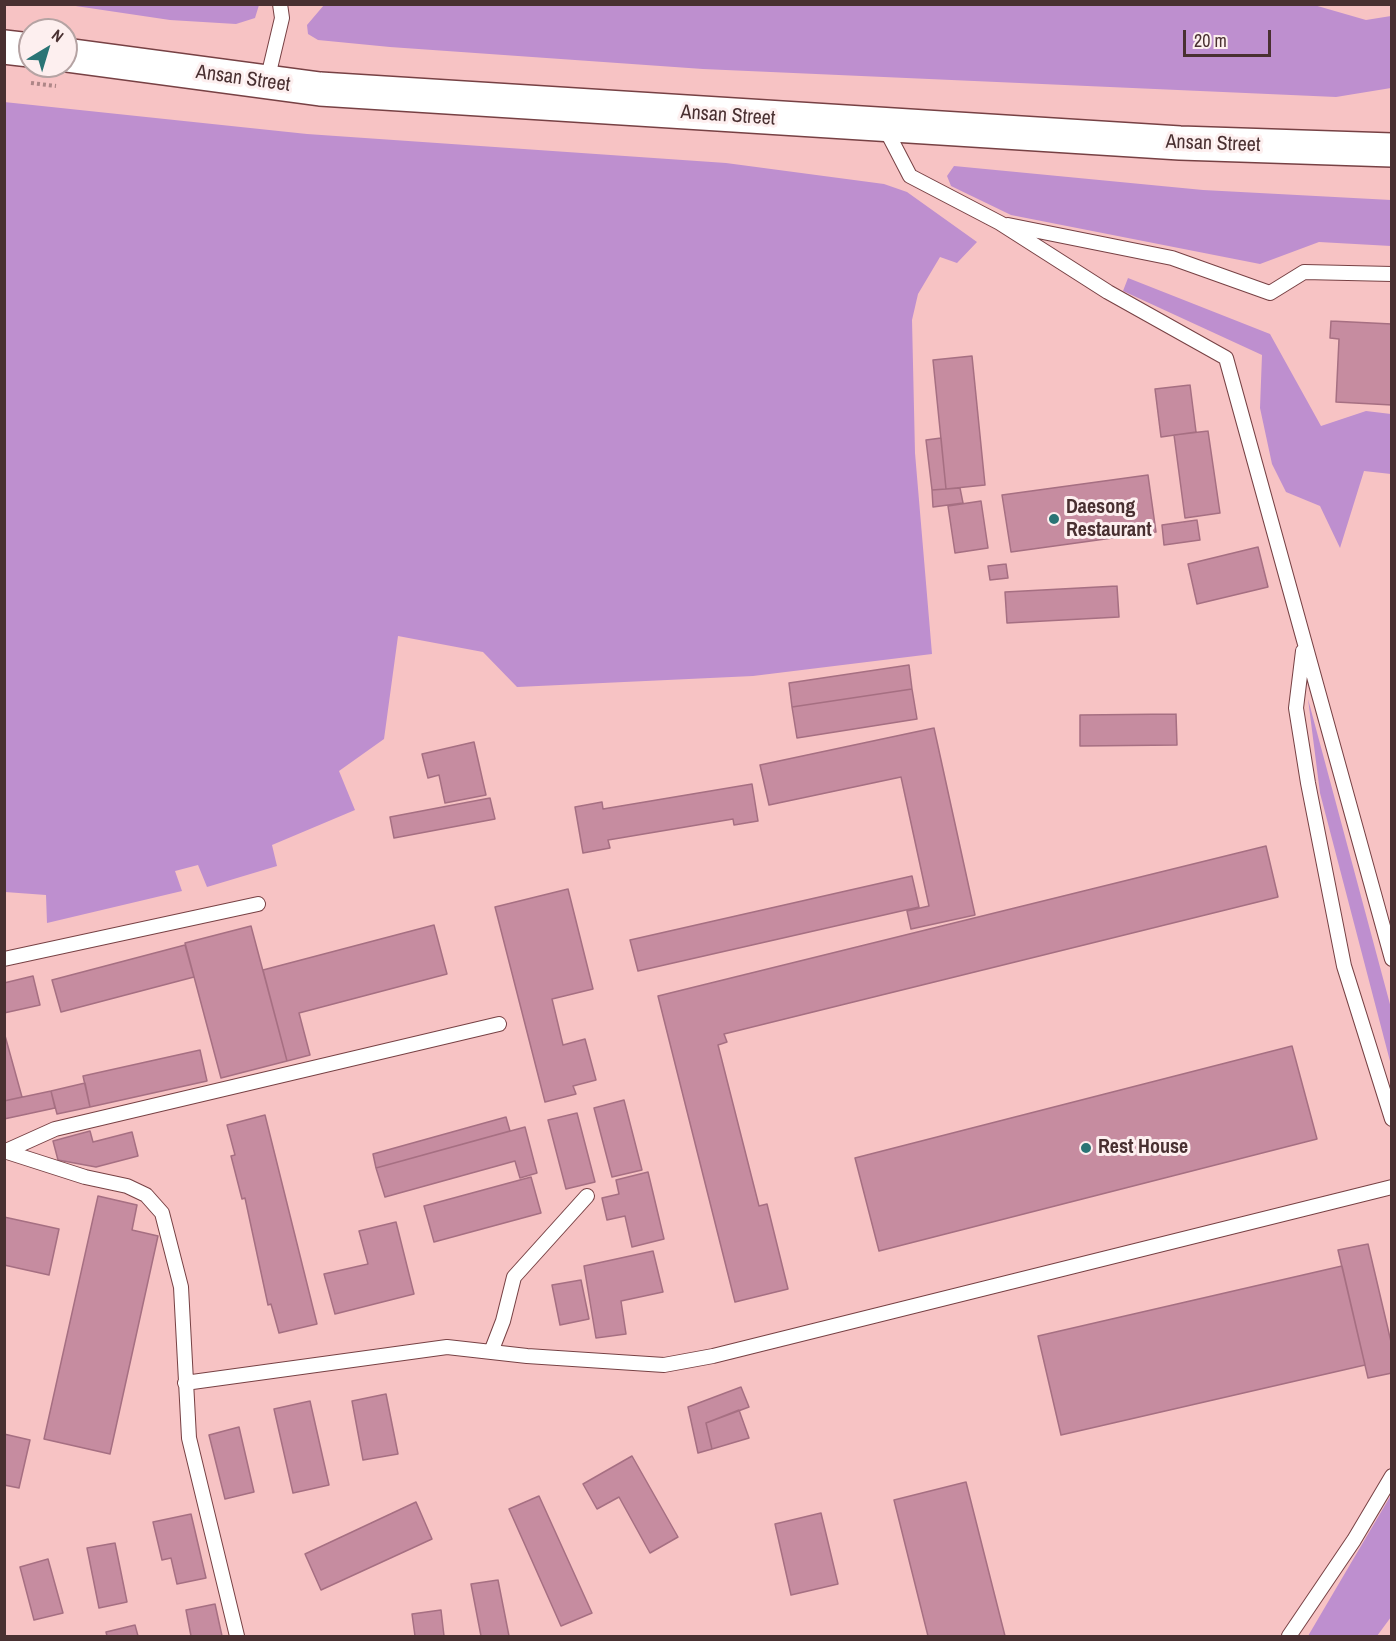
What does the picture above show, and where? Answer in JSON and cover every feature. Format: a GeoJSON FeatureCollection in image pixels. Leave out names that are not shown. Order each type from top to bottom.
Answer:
{"type":"FeatureCollection","features":[{"type":"Feature","properties":{"kind":"main road","name":"Ansan Street"},"geometry":{"type":"LineString","coordinates":[[78,57],[320,89],[1180,143],[1392,150]]}},
{"type":"Feature","properties":{"kind":"lane"},"geometry":{"type":"LineString","coordinates":[[267,82],[282,18],[280,4]]}},
{"type":"Feature","properties":{"kind":"lane"},"geometry":{"type":"LineString","coordinates":[[884,126],[910,176],[1000,223],[1108,292],[1226,358],[1392,959]]}},
{"type":"Feature","properties":{"kind":"lane"},"geometry":{"type":"LineString","coordinates":[[1000,223],[1172,258],[1269,293],[1304,272],[1392,274]]}},
{"type":"Feature","properties":{"kind":"lane"},"geometry":{"type":"LineString","coordinates":[[1304,643],[1296,708],[1308,783],[1344,966],[1392,1119]]}},
{"type":"Feature","properties":{"kind":"lane"},"geometry":{"type":"LineString","coordinates":[[4,958],[258,904]]}},
{"type":"Feature","properties":{"kind":"lane"},"geometry":{"type":"LineString","coordinates":[[5,1151],[55,1129],[500,1024]]}},
{"type":"Feature","properties":{"kind":"lane"},"geometry":{"type":"LineString","coordinates":[[5,1151],[85,1177],[127,1186],[146,1195],[162,1213],[181,1287],[184,1383],[189,1438],[237,1636]]}},
{"type":"Feature","properties":{"kind":"lane"},"geometry":{"type":"LineString","coordinates":[[184,1383],[447,1347],[664,1365],[713,1356],[1392,1187]]}},
{"type":"Feature","properties":{"kind":"lane"},"geometry":{"type":"LineString","coordinates":[[490,1352],[503,1322],[514,1277],[587,1196]]}},
{"type":"Feature","properties":{"kind":"lane"},"geometry":{"type":"LineString","coordinates":[[1289,1636],[1354,1540],[1392,1476]]}},
{"type":"Feature","properties":{"kind":"shaded area"},"geometry":{"type":"Polygon","coordinates":[[[69,5],[259,5],[255,18],[236,24],[170,20],[69,5]]]}},
{"type":"Feature","properties":{"kind":"shaded area"},"geometry":{"type":"Polygon","coordinates":[[[324,5],[1314,5],[1366,20],[1391,16],[1391,88],[1336,97],[703,69],[390,47],[318,40],[308,34],[307,25],[324,5]]]}},
{"type":"Feature","properties":{"kind":"shaded area"},"geometry":{"type":"Polygon","coordinates":[[[4,102],[307,134],[726,163],[884,184],[907,192],[977,242],[957,263],[940,257],[918,294],[912,320],[915,453],[932,654],[753,676],[517,687],[483,652],[398,636],[384,739],[339,771],[355,810],[272,845],[277,866],[207,887],[198,865],[175,871],[182,891],[47,923],[46,895],[5,892],[4,102]]]}},
{"type":"Feature","properties":{"kind":"shaded area"},"geometry":{"type":"Polygon","coordinates":[[[954,166],[1203,190],[1391,200],[1391,246],[1319,242],[1260,264],[1011,215],[951,186],[947,176],[954,166]]]}},
{"type":"Feature","properties":{"kind":"shaded area"},"geometry":{"type":"Polygon","coordinates":[[[1128,278],[1270,334],[1321,426],[1366,411],[1391,414],[1391,474],[1364,471],[1340,548],[1320,506],[1286,492],[1272,464],[1260,408],[1262,355],[1123,291],[1128,278]]]}},
{"type":"Feature","properties":{"kind":"shaded area"},"geometry":{"type":"Polygon","coordinates":[[[1308,699],[1391,1008],[1391,1065],[1320,793],[1308,699]]]}},
{"type":"Feature","properties":{"kind":"shaded area"},"geometry":{"type":"Polygon","coordinates":[[[1391,1495],[1391,1617],[1377,1636],[1308,1636],[1391,1495]]]}},
{"type":"Feature","properties":{"kind":"building"},"geometry":{"type":"Polygon","coordinates":[[[1331,321],[1392,324],[1392,405],[1336,402],[1339,339],[1330,338],[1331,321]]]}},
{"type":"Feature","properties":{"kind":"building"},"geometry":{"type":"Polygon","coordinates":[[[972,356],[985,485],[946,489],[933,360],[972,356]]]}},
{"type":"Feature","properties":{"kind":"building"},"geometry":{"type":"Polygon","coordinates":[[[1190,385],[1196,432],[1161,437],[1155,389],[1190,385]]]}},
{"type":"Feature","properties":{"kind":"building"},"geometry":{"type":"Polygon","coordinates":[[[1208,431],[1220,513],[1185,518],[1174,435],[1208,431]]]}},
{"type":"Feature","properties":{"kind":"building"},"geometry":{"type":"Polygon","coordinates":[[[941,438],[946,489],[932,490],[926,440],[941,438]]]}},
{"type":"Feature","properties":{"kind":"building"},"geometry":{"type":"Polygon","coordinates":[[[1148,475],[1156,532],[1011,552],[1002,495],[1148,475]]]}},
{"type":"Feature","properties":{"kind":"building"},"geometry":{"type":"Polygon","coordinates":[[[960,488],[963,503],[933,507],[932,490],[960,488]]]}},
{"type":"Feature","properties":{"kind":"building"},"geometry":{"type":"Polygon","coordinates":[[[981,501],[988,548],[955,553],[948,506],[981,501]]]}},
{"type":"Feature","properties":{"kind":"building"},"geometry":{"type":"Polygon","coordinates":[[[1197,520],[1200,540],[1164,545],[1162,525],[1197,520]]]}},
{"type":"Feature","properties":{"kind":"building"},"geometry":{"type":"Polygon","coordinates":[[[1258,547],[1268,587],[1197,604],[1188,564],[1258,547]]]}},
{"type":"Feature","properties":{"kind":"building"},"geometry":{"type":"Polygon","coordinates":[[[1006,564],[1008,578],[990,580],[988,566],[1006,564]]]}},
{"type":"Feature","properties":{"kind":"building"},"geometry":{"type":"Polygon","coordinates":[[[1117,586],[1119,617],[1007,623],[1005,592],[1117,586]]]}},
{"type":"Feature","properties":{"kind":"building"},"geometry":{"type":"Polygon","coordinates":[[[909,665],[912,689],[792,707],[789,683],[909,665]]]}},
{"type":"Feature","properties":{"kind":"building"},"geometry":{"type":"Polygon","coordinates":[[[912,689],[917,719],[797,738],[792,707],[912,689]]]}},
{"type":"Feature","properties":{"kind":"building"},"geometry":{"type":"Polygon","coordinates":[[[1176,714],[1177,745],[1080,746],[1080,715],[1176,714]]]}},
{"type":"Feature","properties":{"kind":"building"},"geometry":{"type":"Polygon","coordinates":[[[934,728],[975,915],[911,929],[907,911],[929,906],[901,777],[769,805],[760,765],[934,728]]]}},
{"type":"Feature","properties":{"kind":"building"},"geometry":{"type":"Polygon","coordinates":[[[474,742],[486,795],[445,803],[439,775],[428,778],[422,754],[474,742]]]}},
{"type":"Feature","properties":{"kind":"building"},"geometry":{"type":"Polygon","coordinates":[[[752,784],[758,821],[734,825],[733,819],[608,840],[610,848],[583,853],[575,807],[602,802],[603,809],[752,784]]]}},
{"type":"Feature","properties":{"kind":"building"},"geometry":{"type":"Polygon","coordinates":[[[490,798],[495,819],[394,838],[390,817],[490,798]]]}},
{"type":"Feature","properties":{"kind":"building"},"geometry":{"type":"Polygon","coordinates":[[[1266,846],[1278,897],[724,1034],[727,1042],[718,1045],[759,1206],[767,1204],[788,1289],[735,1302],[658,996],[1266,846]]]}},
{"type":"Feature","properties":{"kind":"building"},"geometry":{"type":"Polygon","coordinates":[[[912,876],[919,907],[638,971],[630,940],[912,876]]]}},
{"type":"Feature","properties":{"kind":"building"},"geometry":{"type":"Polygon","coordinates":[[[568,889],[593,989],[552,999],[563,1045],[585,1039],[596,1080],[573,1086],[576,1094],[545,1102],[495,907],[568,889]]]}},
{"type":"Feature","properties":{"kind":"building"},"geometry":{"type":"Polygon","coordinates":[[[434,925],[447,974],[299,1013],[310,1055],[287,1061],[263,970],[434,925]]]}},
{"type":"Feature","properties":{"kind":"building"},"geometry":{"type":"Polygon","coordinates":[[[251,926],[287,1061],[221,1078],[185,943],[251,926]]]}},
{"type":"Feature","properties":{"kind":"building"},"geometry":{"type":"Polygon","coordinates":[[[185,945],[194,977],[61,1012],[52,980],[185,945]]]}},
{"type":"Feature","properties":{"kind":"building"},"geometry":{"type":"Polygon","coordinates":[[[33,976],[40,1005],[4,1013],[4,983],[33,976]]]}},
{"type":"Feature","properties":{"kind":"building"},"geometry":{"type":"Polygon","coordinates":[[[4,1032],[22,1097],[4,1101],[4,1032]]]}},
{"type":"Feature","properties":{"kind":"building","name":"Rest House"},"geometry":{"type":"Polygon","coordinates":[[[1292,1046],[1317,1139],[879,1251],[855,1158],[1292,1046]]]}},
{"type":"Feature","properties":{"kind":"building"},"geometry":{"type":"Polygon","coordinates":[[[200,1050],[207,1081],[90,1107],[83,1076],[200,1050]]]}},
{"type":"Feature","properties":{"kind":"building"},"geometry":{"type":"Polygon","coordinates":[[[85,1083],[90,1107],[57,1114],[51,1091],[85,1083]]]}},
{"type":"Feature","properties":{"kind":"building"},"geometry":{"type":"Polygon","coordinates":[[[51,1091],[55,1108],[4,1119],[4,1101],[51,1091]]]}},
{"type":"Feature","properties":{"kind":"building"},"geometry":{"type":"Polygon","coordinates":[[[624,1100],[642,1170],[612,1177],[594,1108],[624,1100]]]}},
{"type":"Feature","properties":{"kind":"building"},"geometry":{"type":"Polygon","coordinates":[[[577,1113],[595,1182],[566,1189],[548,1120],[577,1113]]]}},
{"type":"Feature","properties":{"kind":"building"},"geometry":{"type":"Polygon","coordinates":[[[265,1115],[317,1324],[279,1333],[271,1304],[268,1305],[245,1198],[242,1199],[231,1156],[235,1155],[227,1125],[265,1115]]]}},
{"type":"Feature","properties":{"kind":"building"},"geometry":{"type":"Polygon","coordinates":[[[506,1117],[510,1131],[376,1168],[373,1154],[506,1117]]]}},
{"type":"Feature","properties":{"kind":"building"},"geometry":{"type":"Polygon","coordinates":[[[525,1127],[537,1173],[520,1178],[515,1161],[385,1197],[376,1168],[525,1127]]]}},
{"type":"Feature","properties":{"kind":"building"},"geometry":{"type":"Polygon","coordinates":[[[90,1131],[93,1142],[132,1132],[138,1156],[96,1167],[58,1160],[53,1141],[90,1131]]]}},
{"type":"Feature","properties":{"kind":"building"},"geometry":{"type":"Polygon","coordinates":[[[648,1172],[664,1239],[632,1247],[625,1216],[607,1220],[602,1198],[619,1194],[616,1180],[648,1172]]]}},
{"type":"Feature","properties":{"kind":"building"},"geometry":{"type":"Polygon","coordinates":[[[531,1177],[541,1213],[434,1242],[424,1206],[531,1177]]]}},
{"type":"Feature","properties":{"kind":"building"},"geometry":{"type":"Polygon","coordinates":[[[98,1196],[137,1205],[132,1230],[158,1236],[110,1454],[44,1439],[98,1196]]]}},
{"type":"Feature","properties":{"kind":"building"},"geometry":{"type":"Polygon","coordinates":[[[4,1217],[59,1229],[49,1275],[4,1265],[4,1217]]]}},
{"type":"Feature","properties":{"kind":"building"},"geometry":{"type":"Polygon","coordinates":[[[396,1222],[414,1294],[335,1314],[324,1274],[368,1264],[359,1231],[396,1222]]]}},
{"type":"Feature","properties":{"kind":"building"},"geometry":{"type":"Polygon","coordinates":[[[1368,1244],[1392,1346],[1392,1373],[1368,1378],[1338,1250],[1368,1244]]]}},
{"type":"Feature","properties":{"kind":"building"},"geometry":{"type":"Polygon","coordinates":[[[653,1251],[663,1292],[621,1301],[626,1334],[596,1338],[584,1266],[653,1251]]]}},
{"type":"Feature","properties":{"kind":"building"},"geometry":{"type":"Polygon","coordinates":[[[1342,1266],[1365,1365],[1061,1435],[1038,1336],[1342,1266]]]}},
{"type":"Feature","properties":{"kind":"building"},"geometry":{"type":"Polygon","coordinates":[[[581,1280],[589,1319],[560,1325],[552,1285],[581,1280]]]}},
{"type":"Feature","properties":{"kind":"building"},"geometry":{"type":"Polygon","coordinates":[[[741,1387],[749,1407],[706,1423],[712,1449],[698,1453],[688,1407],[741,1387]]]}},
{"type":"Feature","properties":{"kind":"building"},"geometry":{"type":"Polygon","coordinates":[[[386,1394],[398,1454],[363,1460],[352,1401],[386,1394]]]}},
{"type":"Feature","properties":{"kind":"building"},"geometry":{"type":"Polygon","coordinates":[[[310,1401],[329,1485],[293,1493],[274,1409],[310,1401]]]}},
{"type":"Feature","properties":{"kind":"building"},"geometry":{"type":"Polygon","coordinates":[[[739,1410],[749,1438],[712,1449],[706,1423],[739,1410]]]}},
{"type":"Feature","properties":{"kind":"building"},"geometry":{"type":"Polygon","coordinates":[[[239,1427],[254,1492],[225,1499],[209,1435],[239,1427]]]}},
{"type":"Feature","properties":{"kind":"building"},"geometry":{"type":"Polygon","coordinates":[[[4,1434],[30,1440],[19,1488],[4,1485],[4,1434]]]}},
{"type":"Feature","properties":{"kind":"building"},"geometry":{"type":"Polygon","coordinates":[[[632,1456],[678,1537],[650,1553],[619,1497],[597,1509],[583,1484],[632,1456]]]}},
{"type":"Feature","properties":{"kind":"building"},"geometry":{"type":"Polygon","coordinates":[[[966,1482],[1005,1636],[928,1636],[894,1500],[966,1482]]]}},
{"type":"Feature","properties":{"kind":"building"},"geometry":{"type":"Polygon","coordinates":[[[539,1496],[592,1613],[561,1626],[509,1509],[539,1496]]]}},
{"type":"Feature","properties":{"kind":"building"},"geometry":{"type":"Polygon","coordinates":[[[416,1502],[432,1539],[321,1590],[305,1554],[416,1502]]]}},
{"type":"Feature","properties":{"kind":"building"},"geometry":{"type":"Polygon","coordinates":[[[821,1513],[838,1584],[791,1595],[775,1524],[821,1513]]]}},
{"type":"Feature","properties":{"kind":"building"},"geometry":{"type":"Polygon","coordinates":[[[191,1514],[206,1578],[177,1584],[171,1558],[162,1560],[153,1522],[191,1514]]]}},
{"type":"Feature","properties":{"kind":"building"},"geometry":{"type":"Polygon","coordinates":[[[115,1543],[127,1602],[99,1608],[87,1548],[115,1543]]]}},
{"type":"Feature","properties":{"kind":"building"},"geometry":{"type":"Polygon","coordinates":[[[48,1559],[63,1613],[34,1620],[20,1567],[48,1559]]]}},
{"type":"Feature","properties":{"kind":"building"},"geometry":{"type":"Polygon","coordinates":[[[498,1580],[509,1636],[481,1636],[471,1584],[498,1580]]]}},
{"type":"Feature","properties":{"kind":"building"},"geometry":{"type":"Polygon","coordinates":[[[215,1604],[222,1636],[191,1636],[186,1610],[215,1604]]]}},
{"type":"Feature","properties":{"kind":"building"},"geometry":{"type":"Polygon","coordinates":[[[441,1610],[444,1636],[415,1636],[412,1614],[441,1610]]]}},
{"type":"Feature","properties":{"kind":"building"},"geometry":{"type":"Polygon","coordinates":[[[135,1625],[138,1636],[107,1636],[106,1632],[135,1625]]]}},
{"type":"Feature","properties":{"kind":"place","name":"Daesong Restaurant"},"geometry":{"type":"Point","coordinates":[1054,519]}},
{"type":"Feature","properties":{"kind":"place","name":"Rest House"},"geometry":{"type":"Point","coordinates":[1086,1148]}}]}
